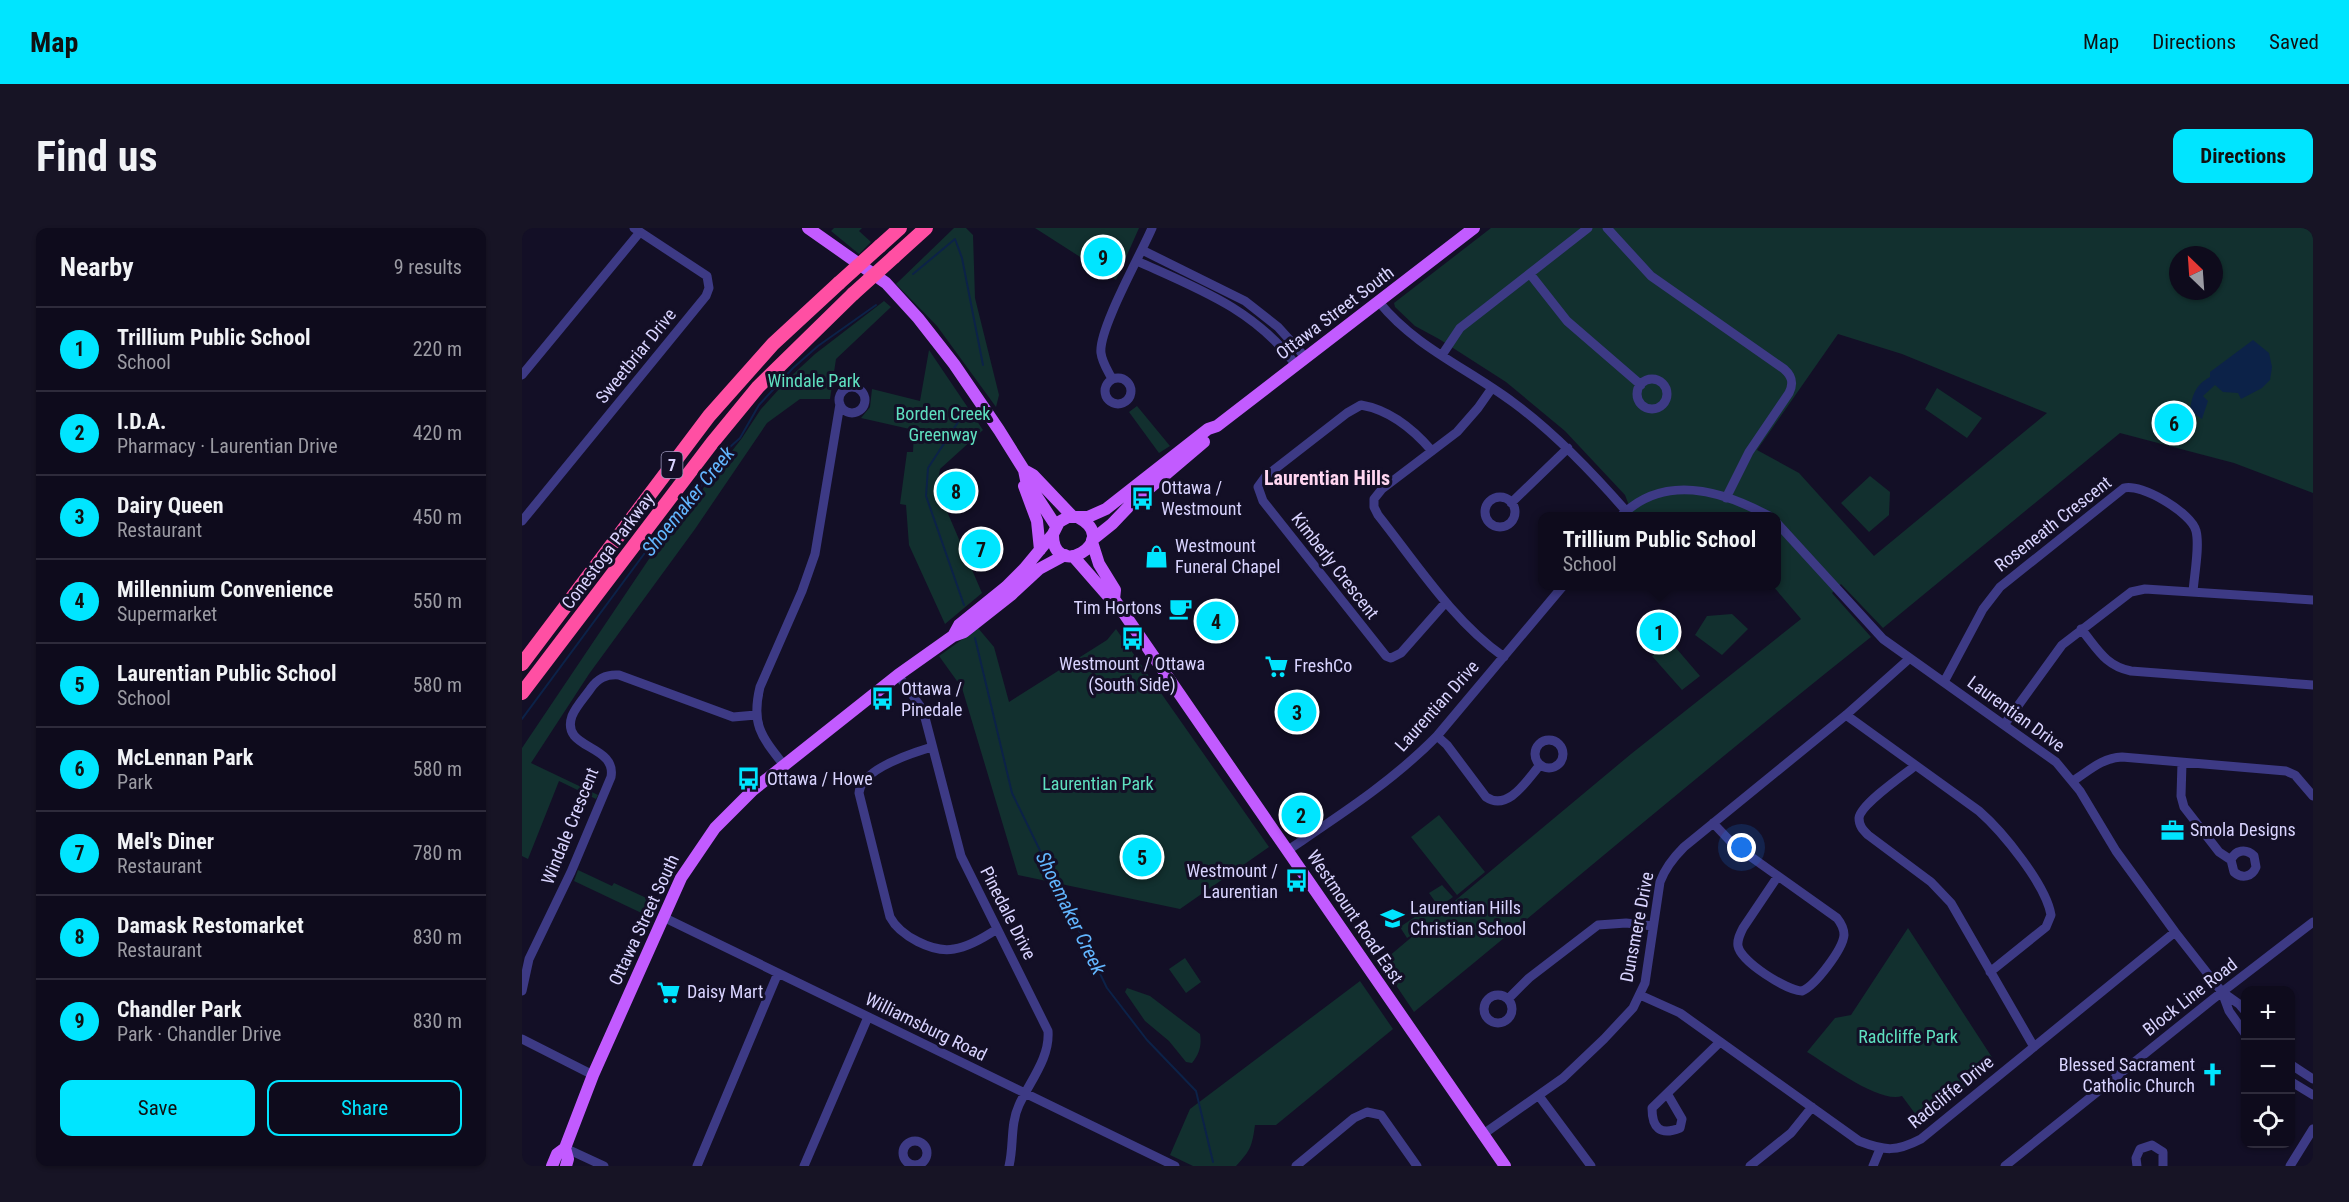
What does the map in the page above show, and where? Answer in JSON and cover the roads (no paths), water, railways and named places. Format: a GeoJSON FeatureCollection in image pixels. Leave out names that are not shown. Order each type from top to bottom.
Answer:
{"type":"FeatureCollection","features":[{"type":"Feature","properties":{"kind":"highway","name":"Conestoga Parkway"},"geometry":{"type":"LineString","coordinates":[[522,664],[709,416],[773,344],[900,228]]}},
{"type":"Feature","properties":{"kind":"highway","name":"Conestoga Parkway"},"geometry":{"type":"LineString","coordinates":[[522,693],[758,387],[853,294],[926,228]]}},
{"type":"Feature","properties":{"kind":"main road"},"geometry":{"type":"LineString","coordinates":[[808,228],[886,283],[918,318],[954,364],[1021,466],[1026,480],[1054,530],[1057,549],[1072,558],[1108,596],[1114,599],[1115,590],[1099,564],[1091,529],[1021,466]]}},
{"type":"Feature","properties":{"kind":"main road","name":"Ottawa Street South"},"geometry":{"type":"LineString","coordinates":[[1217,426],[1474,228]]}},
{"type":"Feature","properties":{"kind":"main road"},"geometry":{"type":"LineString","coordinates":[[953,636],[958,625],[1006,587],[1040,550],[1063,519],[1088,517],[1106,508],[1208,429],[1217,426]]}},
{"type":"Feature","properties":{"kind":"main road"},"geometry":{"type":"LineString","coordinates":[[953,636],[964,632],[1011,595],[1039,569],[1060,563],[1088,549],[1092,541],[1156,481],[1213,435],[1217,426]]}},
{"type":"Feature","properties":{"kind":"main road"},"geometry":{"type":"LineString","coordinates":[[1021,466],[1021,476],[1037,521],[1040,550]]}},
{"type":"Feature","properties":{"kind":"main road","name":"Westmount Road East"},"geometry":{"type":"LineString","coordinates":[[1114,599],[1505,1166]]}},
{"type":"Feature","properties":{"kind":"main road","name":"Ottawa Street South"},"geometry":{"type":"LineString","coordinates":[[552,1166],[557,1154],[565,1148],[593,1075],[681,878],[703,842],[734,808],[783,765],[898,675],[953,636]]}},
{"type":"Feature","properties":{"kind":"main road","name":"Ottawa Street South"},"geometry":{"type":"LineString","coordinates":[[565,1148],[568,1159],[566,1166]]}},
{"type":"Feature","properties":{"kind":"street"},"geometry":{"type":"LineString","coordinates":[[1112,379],[1103,363],[1101,341],[1152,228]]}},
{"type":"Feature","properties":{"kind":"street"},"geometry":{"type":"LineString","coordinates":[[1442,355],[1460,328],[1588,228]]}},
{"type":"Feature","properties":{"kind":"street"},"geometry":{"type":"LineString","coordinates":[[1606,228],[1651,276],[1791,376],[1792,387],[1789,393],[1749,452],[1726,498]]}},
{"type":"Feature","properties":{"kind":"street"},"geometry":{"type":"LineString","coordinates":[[522,375],[637,230]]}},
{"type":"Feature","properties":{"kind":"street","name":"Sweetbriar Drive"},"geometry":{"type":"LineString","coordinates":[[522,521],[706,296],[709,288],[707,276],[637,230]]}},
{"type":"Feature","properties":{"kind":"street"},"geometry":{"type":"LineString","coordinates":[[1143,250],[1245,301],[1278,327],[1301,362]]}},
{"type":"Feature","properties":{"kind":"street"},"geometry":{"type":"LineString","coordinates":[[1137,261],[1223,301],[1264,329],[1301,362]]}},
{"type":"Feature","properties":{"kind":"street"},"geometry":{"type":"LineString","coordinates":[[1530,274],[1568,321],[1641,385]]}},
{"type":"Feature","properties":{"kind":"street"},"geometry":{"type":"LineString","coordinates":[[1380,302],[1406,331],[1492,388],[1538,422],[1568,448],[1621,512]]}},
{"type":"Feature","properties":{"kind":"street"},"geometry":{"type":"LineString","coordinates":[[1492,388],[1469,419],[1382,489],[1374,499],[1374,507],[1446,602],[1504,657]]}},
{"type":"Feature","properties":{"kind":"street"},"geometry":{"type":"LineString","coordinates":[[783,765],[759,728],[756,715],[760,687],[798,601],[815,554],[840,404]]}},
{"type":"Feature","properties":{"kind":"street","name":"Kimberly Crescent"},"geometry":{"type":"LineString","coordinates":[[1432,451],[1403,423],[1361,405],[1347,413],[1266,476],[1258,487],[1263,501],[1386,656],[1390,658],[1401,653],[1446,602]]}},
{"type":"Feature","properties":{"kind":"street"},"geometry":{"type":"LineString","coordinates":[[1511,503],[1568,448]]}},
{"type":"Feature","properties":{"kind":"street","name":"Roseneath Crescent"},"geometry":{"type":"LineString","coordinates":[[1944,682],[1983,609],[2000,587],[2124,488],[2130,486],[2144,489],[2184,515],[2193,525],[2197,539],[2193,592]]}},
{"type":"Feature","properties":{"kind":"street"},"geometry":{"type":"LineString","coordinates":[[1625,512],[1635,504],[1656,494],[1690,488],[1726,498],[1759,512]]}},
{"type":"Feature","properties":{"kind":"street","name":"Laurentian Drive"},"geometry":{"type":"LineString","coordinates":[[1781,528],[1872,628],[1910,658],[2049,756],[2073,781],[2116,851],[2175,932],[2222,992],[2241,1006]]}},
{"type":"Feature","properties":{"kind":"street"},"geometry":{"type":"LineString","coordinates":[[2004,725],[2062,645],[2131,592],[2145,589],[2313,600]]}},
{"type":"Feature","properties":{"kind":"street","name":"Laurentian Drive"},"geometry":{"type":"LineString","coordinates":[[1288,850],[1383,785],[1416,758],[1559,590]]}},
{"type":"Feature","properties":{"kind":"street"},"geometry":{"type":"LineString","coordinates":[[2081,629],[2107,661],[2117,669],[2313,685]]}},
{"type":"Feature","properties":{"kind":"street","name":"Dunsmere Drive"},"geometry":{"type":"LineString","coordinates":[[1482,1135],[1539,1096],[1604,1039],[1633,1008],[1645,983],[1660,882],[1665,869],[1684,847],[1846,715],[1910,658]]}},
{"type":"Feature","properties":{"kind":"street","name":"Windale Crescent"},"geometry":{"type":"LineString","coordinates":[[522,991],[529,959],[571,872],[611,777],[610,761],[606,756],[579,741],[572,728],[573,715],[596,681],[606,676],[619,675],[733,717],[756,715]]}},
{"type":"Feature","properties":{"kind":"street","name":"Pinedale Drive"},"geometry":{"type":"LineString","coordinates":[[898,675],[923,710],[961,856],[1048,1031],[1047,1049],[1014,1118],[1012,1156],[1009,1166]]}},
{"type":"Feature","properties":{"kind":"street"},"geometry":{"type":"LineString","coordinates":[[1846,715],[1979,811],[2014,847],[2050,909],[2051,915],[2046,927],[1990,972]]}},
{"type":"Feature","properties":{"kind":"street"},"geometry":{"type":"LineString","coordinates":[[1437,736],[1486,797],[1491,800],[1498,801],[1511,797],[1540,765]]}},
{"type":"Feature","properties":{"kind":"street"},"geometry":{"type":"LineString","coordinates":[[932,747],[883,766],[863,781],[860,786],[859,793],[890,917],[901,931],[939,949],[956,949],[997,929]]}},
{"type":"Feature","properties":{"kind":"street"},"geometry":{"type":"LineString","coordinates":[[2073,781],[2099,762],[2110,758],[2182,762],[2286,771],[2295,775],[2313,796]]}},
{"type":"Feature","properties":{"kind":"street"},"geometry":{"type":"LineString","coordinates":[[2182,762],[2181,796],[2184,807],[2219,852],[2231,860]]}},
{"type":"Feature","properties":{"kind":"street"},"geometry":{"type":"LineString","coordinates":[[1915,766],[1865,807],[1859,817],[1861,827],[1868,835],[1931,882],[1951,903],[2034,1047]]}},
{"type":"Feature","properties":{"kind":"street"},"geometry":{"type":"LineString","coordinates":[[1713,823],[1733,844],[1778,876],[1837,918],[1844,932],[1839,949],[1821,975],[1802,991],[1781,984],[1745,958],[1738,946],[1743,928],[1778,876]]}},
{"type":"Feature","properties":{"kind":"street","name":"Williamsburg Road"},"geometry":{"type":"LineString","coordinates":[[663,917],[1175,1166]]}},
{"type":"Feature","properties":{"kind":"street"},"geometry":{"type":"LineString","coordinates":[[1508,999],[1529,978],[1598,925],[1626,922],[1653,926]]}},
{"type":"Feature","properties":{"kind":"street","name":"Block Line Road"},"geometry":{"type":"LineString","coordinates":[[2005,1166],[2313,922]]}},
{"type":"Feature","properties":{"kind":"street","name":"Radcliffe Drive"},"geometry":{"type":"LineString","coordinates":[[1880,1149],[1897,1149],[1921,1139],[2175,932]]}},
{"type":"Feature","properties":{"kind":"street"},"geometry":{"type":"LineString","coordinates":[[697,1166],[778,974]]}},
{"type":"Feature","properties":{"kind":"street","name":"Laurentian Drive"},"geometry":{"type":"LineString","coordinates":[[2222,992],[2229,1011],[2241,1028]]}},
{"type":"Feature","properties":{"kind":"street"},"geometry":{"type":"LineString","coordinates":[[1640,995],[1680,1013],[1859,1141],[1880,1149],[1874,1166]]}},
{"type":"Feature","properties":{"kind":"street"},"geometry":{"type":"LineString","coordinates":[[804,1166],[868,1017]]}},
{"type":"Feature","properties":{"kind":"street"},"geometry":{"type":"LineString","coordinates":[[522,1039],[593,1075]]}},
{"type":"Feature","properties":{"kind":"street"},"geometry":{"type":"LineString","coordinates":[[1668,1095],[1720,1042]]}},
{"type":"Feature","properties":{"kind":"street"},"geometry":{"type":"LineString","coordinates":[[2295,1067],[2313,1079]]}},
{"type":"Feature","properties":{"kind":"street"},"geometry":{"type":"LineString","coordinates":[[2295,1084],[2313,1095]]}},
{"type":"Feature","properties":{"kind":"street"},"geometry":{"type":"LineString","coordinates":[[1539,1096],[1591,1166]]}},
{"type":"Feature","properties":{"kind":"street"},"geometry":{"type":"LineString","coordinates":[[1750,1166],[1791,1133],[1812,1107]]}},
{"type":"Feature","properties":{"kind":"street"},"geometry":{"type":"LineString","coordinates":[[1296,1166],[1354,1118],[1367,1112],[1381,1115],[1417,1166]]}},
{"type":"Feature","properties":{"kind":"street"},"geometry":{"type":"LineString","coordinates":[[2290,1166],[2313,1129]]}},
{"type":"Feature","properties":{"kind":"street"},"geometry":{"type":"LineString","coordinates":[[2137,1166],[2136,1158],[2140,1149],[2152,1145],[2163,1152],[2165,1157],[2163,1166]]}},
{"type":"Feature","properties":{"kind":"street"},"geometry":{"type":"LineString","coordinates":[[565,1148],[604,1166]]}},
{"type":"Feature","properties":{"kind":"street"},"geometry":{"type":"LineString","coordinates":[[898,1166],[904,1157]]}},
{"type":"Feature","properties":{"kind":"water"},"geometry":{"type":"Polygon","coordinates":[[[2253,340],[2269,353],[2272,367],[2270,380],[2262,388],[2241,399],[2238,393],[2223,392],[2215,385],[2203,396],[2208,401],[2202,419],[2190,411],[2195,391],[2210,377],[2210,372],[2253,340]]]}},
{"type":"Feature","properties":{"kind":"waterway","name":"Shoemaker Creek"},"geometry":{"type":"LineString","coordinates":[[913,274],[955,239],[962,258],[983,365]]}},
{"type":"Feature","properties":{"kind":"waterway","name":"Shoemaker Creek"},"geometry":{"type":"LineString","coordinates":[[522,719],[647,550],[679,515],[730,447],[740,438],[759,405],[793,368],[818,346],[876,305]]}},
{"type":"Feature","properties":{"kind":"waterway","name":"Shoemaker Creek"},"geometry":{"type":"LineString","coordinates":[[964,413],[928,468],[926,496],[964,605]]}},
{"type":"Feature","properties":{"kind":"waterway","name":"Shoemaker Creek"},"geometry":{"type":"LineString","coordinates":[[975,638],[1012,793],[1107,988],[1147,1040],[1196,1091],[1213,1162]]}},
{"type":"Feature","properties":{"kind":"place","name":"Chandler Park"},"geometry":{"type":"Point","coordinates":[1103,257]}},
{"type":"Feature","properties":{"kind":"place","name":"McLennan Park"},"geometry":{"type":"Point","coordinates":[2174,423]}},
{"type":"Feature","properties":{"kind":"place","name":"Damask Restomarket"},"geometry":{"type":"Point","coordinates":[956,491]}},
{"type":"Feature","properties":{"kind":"place","name":"Ottawa / Westmount"},"geometry":{"type":"Point","coordinates":[1143,498]}},
{"type":"Feature","properties":{"kind":"place","name":"Mel's Diner"},"geometry":{"type":"Point","coordinates":[981,549]}},
{"type":"Feature","properties":{"kind":"place","name":"Westmount Funeral Chapel"},"geometry":{"type":"Point","coordinates":[1157,556]}},
{"type":"Feature","properties":{"kind":"place","name":"Tim Hortons"},"geometry":{"type":"Point","coordinates":[1180,608]}},
{"type":"Feature","properties":{"kind":"place","name":"Millennium Convenience"},"geometry":{"type":"Point","coordinates":[1216,621]}},
{"type":"Feature","properties":{"kind":"place","name":"Trillium Public School"},"geometry":{"type":"Point","coordinates":[1659,632]}},
{"type":"Feature","properties":{"kind":"place","name":"Westmount / Ottawa (South Side)"},"geometry":{"type":"Point","coordinates":[1132,638]}},
{"type":"Feature","properties":{"kind":"place","name":"FreshCo"},"geometry":{"type":"Point","coordinates":[1276,666]}},
{"type":"Feature","properties":{"kind":"place","name":"Ottawa / Pinedale"},"geometry":{"type":"Point","coordinates":[883,699]}},
{"type":"Feature","properties":{"kind":"place","name":"Dairy Queen"},"geometry":{"type":"Point","coordinates":[1297,712]}},
{"type":"Feature","properties":{"kind":"place","name":"Ottawa / Howe"},"geometry":{"type":"Point","coordinates":[749,779]}},
{"type":"Feature","properties":{"kind":"place","name":"I.D.A."},"geometry":{"type":"Point","coordinates":[1301,815]}},
{"type":"Feature","properties":{"kind":"place","name":"Smola Designs"},"geometry":{"type":"Point","coordinates":[2172,830]}},
{"type":"Feature","properties":{"kind":"place","name":"Laurentian Public School"},"geometry":{"type":"Point","coordinates":[1142,857]}},
{"type":"Feature","properties":{"kind":"place","name":"Westmount / Laurentian"},"geometry":{"type":"Point","coordinates":[1296,881]}},
{"type":"Feature","properties":{"kind":"place","name":"Laurentian Hills Christian School"},"geometry":{"type":"Point","coordinates":[1392,918]}},
{"type":"Feature","properties":{"kind":"place","name":"Daisy Mart"},"geometry":{"type":"Point","coordinates":[669,992]}},
{"type":"Feature","properties":{"kind":"place","name":"Blessed Sacrament Catholic Church"},"geometry":{"type":"Point","coordinates":[2213,1075]}},
{"type":"Feature","properties":{"kind":"district","name":"Laurentian Hills"},"geometry":{"type":"Point","coordinates":[1327,478]}},
{"type":"Feature","properties":{"kind":"park label","name":"Windale Park"},"geometry":{"type":"Point","coordinates":[814,381]}},
{"type":"Feature","properties":{"kind":"park label","name":"Borden Creek Greenway"},"geometry":{"type":"Point","coordinates":[943,424]}},
{"type":"Feature","properties":{"kind":"park label","name":"Laurentian Park"},"geometry":{"type":"Point","coordinates":[1098,784]}},
{"type":"Feature","properties":{"kind":"park label","name":"Radcliffe Park"},"geometry":{"type":"Point","coordinates":[1908,1037]}}]}
